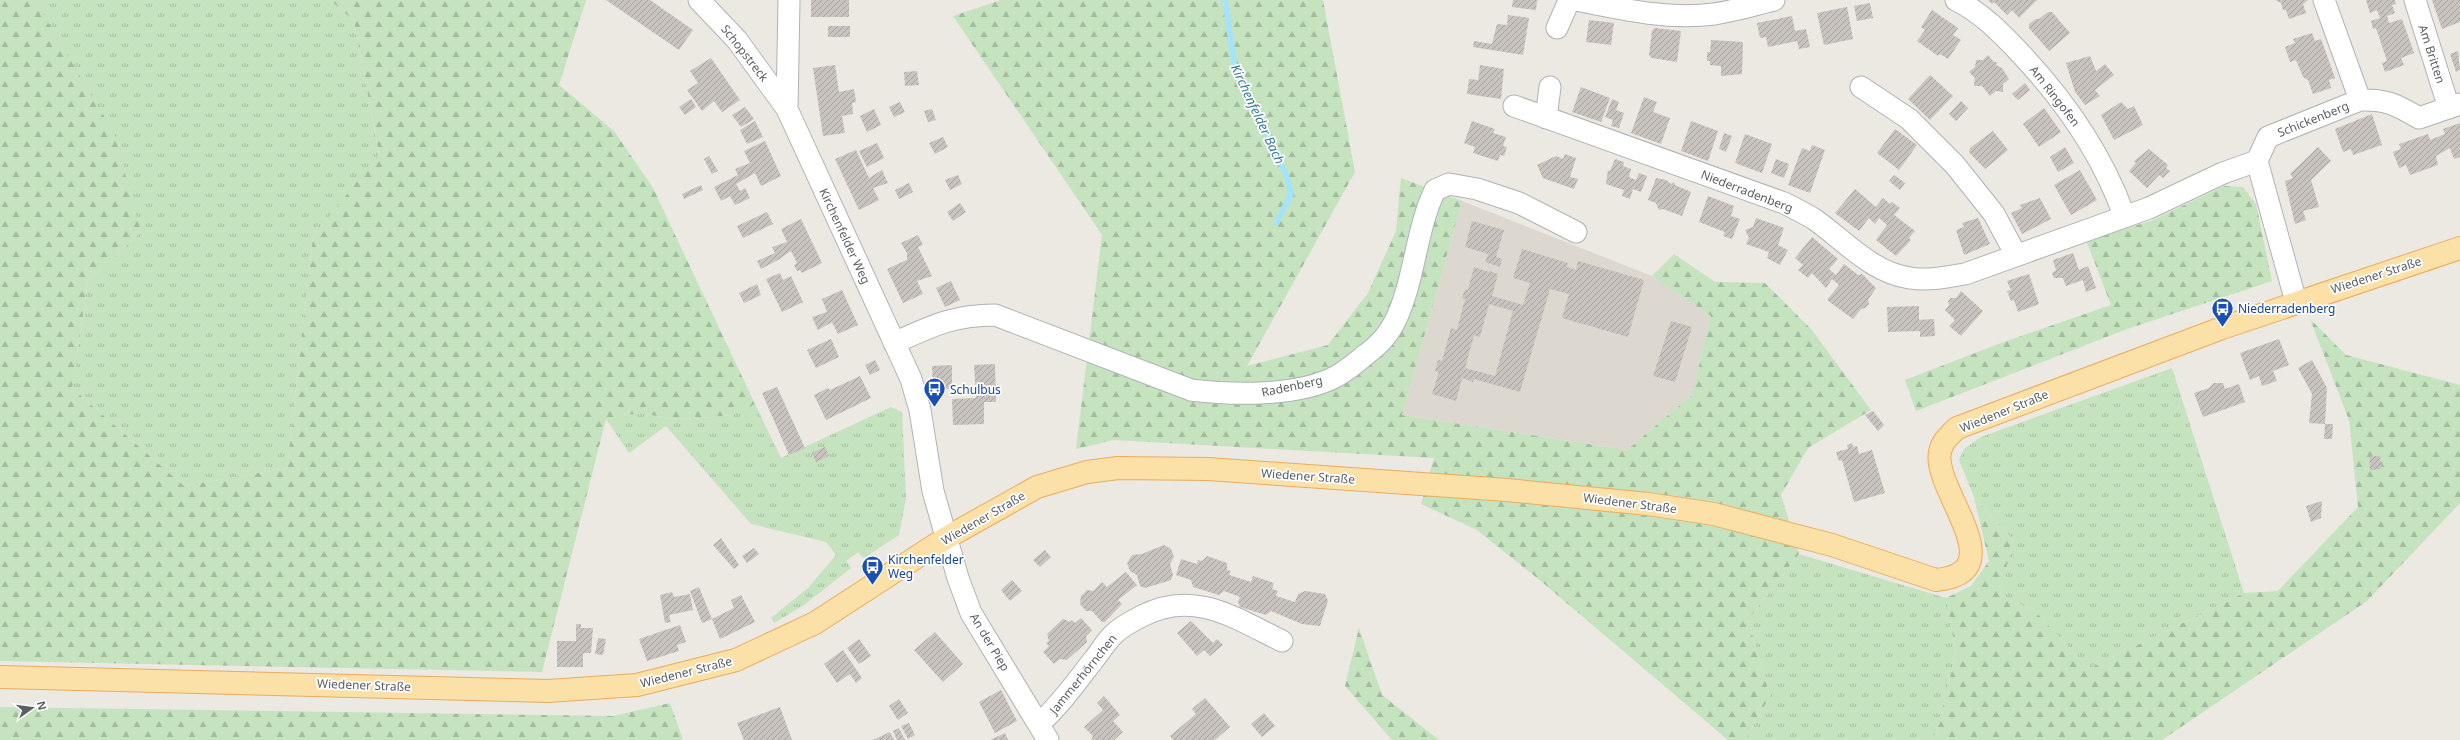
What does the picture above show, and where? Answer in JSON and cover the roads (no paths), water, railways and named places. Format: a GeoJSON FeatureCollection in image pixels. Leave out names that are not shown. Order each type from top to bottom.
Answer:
{"type":"FeatureCollection","features":[{"type":"Feature","properties":{"kind":"main road","name":"Wiedener Straße"},"geometry":{"type":"LineString","coordinates":[[0,677],[548,691],[638,684],[710,668],[763,648],[815,623],[946,538],[1037,487],[1087,472],[1133,467],[1208,469],[1573,496],[1707,513],[1832,545],[1936,580],[1952,578],[1962,572],[1966,566],[1970,554],[1969,539],[1964,521],[1942,477],[1939,454],[1944,440],[1957,428],[2296,302],[2460,248]]}},
{"type":"Feature","properties":{"kind":"street","name":"Schopstreck"},"geometry":{"type":"LineString","coordinates":[[699,0],[741,37],[787,109]]}},
{"type":"Feature","properties":{"kind":"street","name":"Kirchenfelder Weg"},"geometry":{"type":"LineString","coordinates":[[789,0],[785,23],[787,109],[911,380],[920,410],[933,491],[946,538]]}},
{"type":"Feature","properties":{"kind":"street"},"geometry":{"type":"LineString","coordinates":[[1557,28],[1568,2],[1576,0],[1633,11],[1679,14],[1713,14],[1774,0]]}},
{"type":"Feature","properties":{"kind":"street","name":"Am Ringofen"},"geometry":{"type":"LineString","coordinates":[[1956,0],[1973,9],[2002,34],[2058,96],[2086,136],[2113,184],[2124,215]]}},
{"type":"Feature","properties":{"kind":"street","name":"Schickenberg"},"geometry":{"type":"LineString","coordinates":[[2324,0],[2360,100]]}},
{"type":"Feature","properties":{"kind":"street","name":"Am Britten"},"geometry":{"type":"LineString","coordinates":[[2415,0],[2455,106]]}},
{"type":"Feature","properties":{"kind":"street"},"geometry":{"type":"LineString","coordinates":[[1546,118],[1550,87]]}},
{"type":"Feature","properties":{"kind":"street"},"geometry":{"type":"LineString","coordinates":[[1861,87],[1909,119],[1955,165],[1994,214],[2016,255]]}},
{"type":"Feature","properties":{"kind":"street","name":"Schickenberg"},"geometry":{"type":"LineString","coordinates":[[2257,161],[2268,137],[2360,100],[2375,99],[2394,103],[2419,118],[2455,106]]}},
{"type":"Feature","properties":{"kind":"street","name":"Niederradenberg"},"geometry":{"type":"LineString","coordinates":[[1514,106],[1784,203],[1814,219],[1856,252],[1885,270],[1909,278],[1934,280],[1965,274],[2124,215],[2149,208],[2223,173],[2257,161]]}},
{"type":"Feature","properties":{"kind":"street"},"geometry":{"type":"LineString","coordinates":[[2257,161],[2296,302]]}},
{"type":"Feature","properties":{"kind":"street","name":"Radenberg"},"geometry":{"type":"LineString","coordinates":[[894,343],[944,320],[973,315],[995,315],[1191,390],[1222,394],[1252,394],[1282,391],[1336,376],[1383,342],[1397,317],[1415,260],[1426,208],[1435,190],[1449,184],[1477,189],[1519,203],[1576,232]]}},
{"type":"Feature","properties":{"kind":"street","name":"An der Piep"},"geometry":{"type":"LineString","coordinates":[[946,538],[971,613],[1044,732]]}},
{"type":"Feature","properties":{"kind":"street","name":"Jammerhörnchen"},"geometry":{"type":"LineString","coordinates":[[1044,732],[1056,708],[1113,634],[1131,622],[1164,607],[1180,604],[1200,605],[1217,610],[1282,641]]}},
{"type":"Feature","properties":{"kind":"waterway","name":"Kirchenfelder Bach"},"geometry":{"type":"LineString","coordinates":[[1225,0],[1234,63],[1248,98],[1265,127],[1287,177],[1291,195],[1276,223]]}},
{"type":"Feature","properties":{"kind":"place","name":"Niederradenberg"},"geometry":{"type":"Point","coordinates":[2222,328]}},
{"type":"Feature","properties":{"kind":"place","name":"Schulbus"},"geometry":{"type":"Point","coordinates":[935,408]}},
{"type":"Feature","properties":{"kind":"place","name":"Kirchenfelder Weg"},"geometry":{"type":"Point","coordinates":[873,586]}}]}
